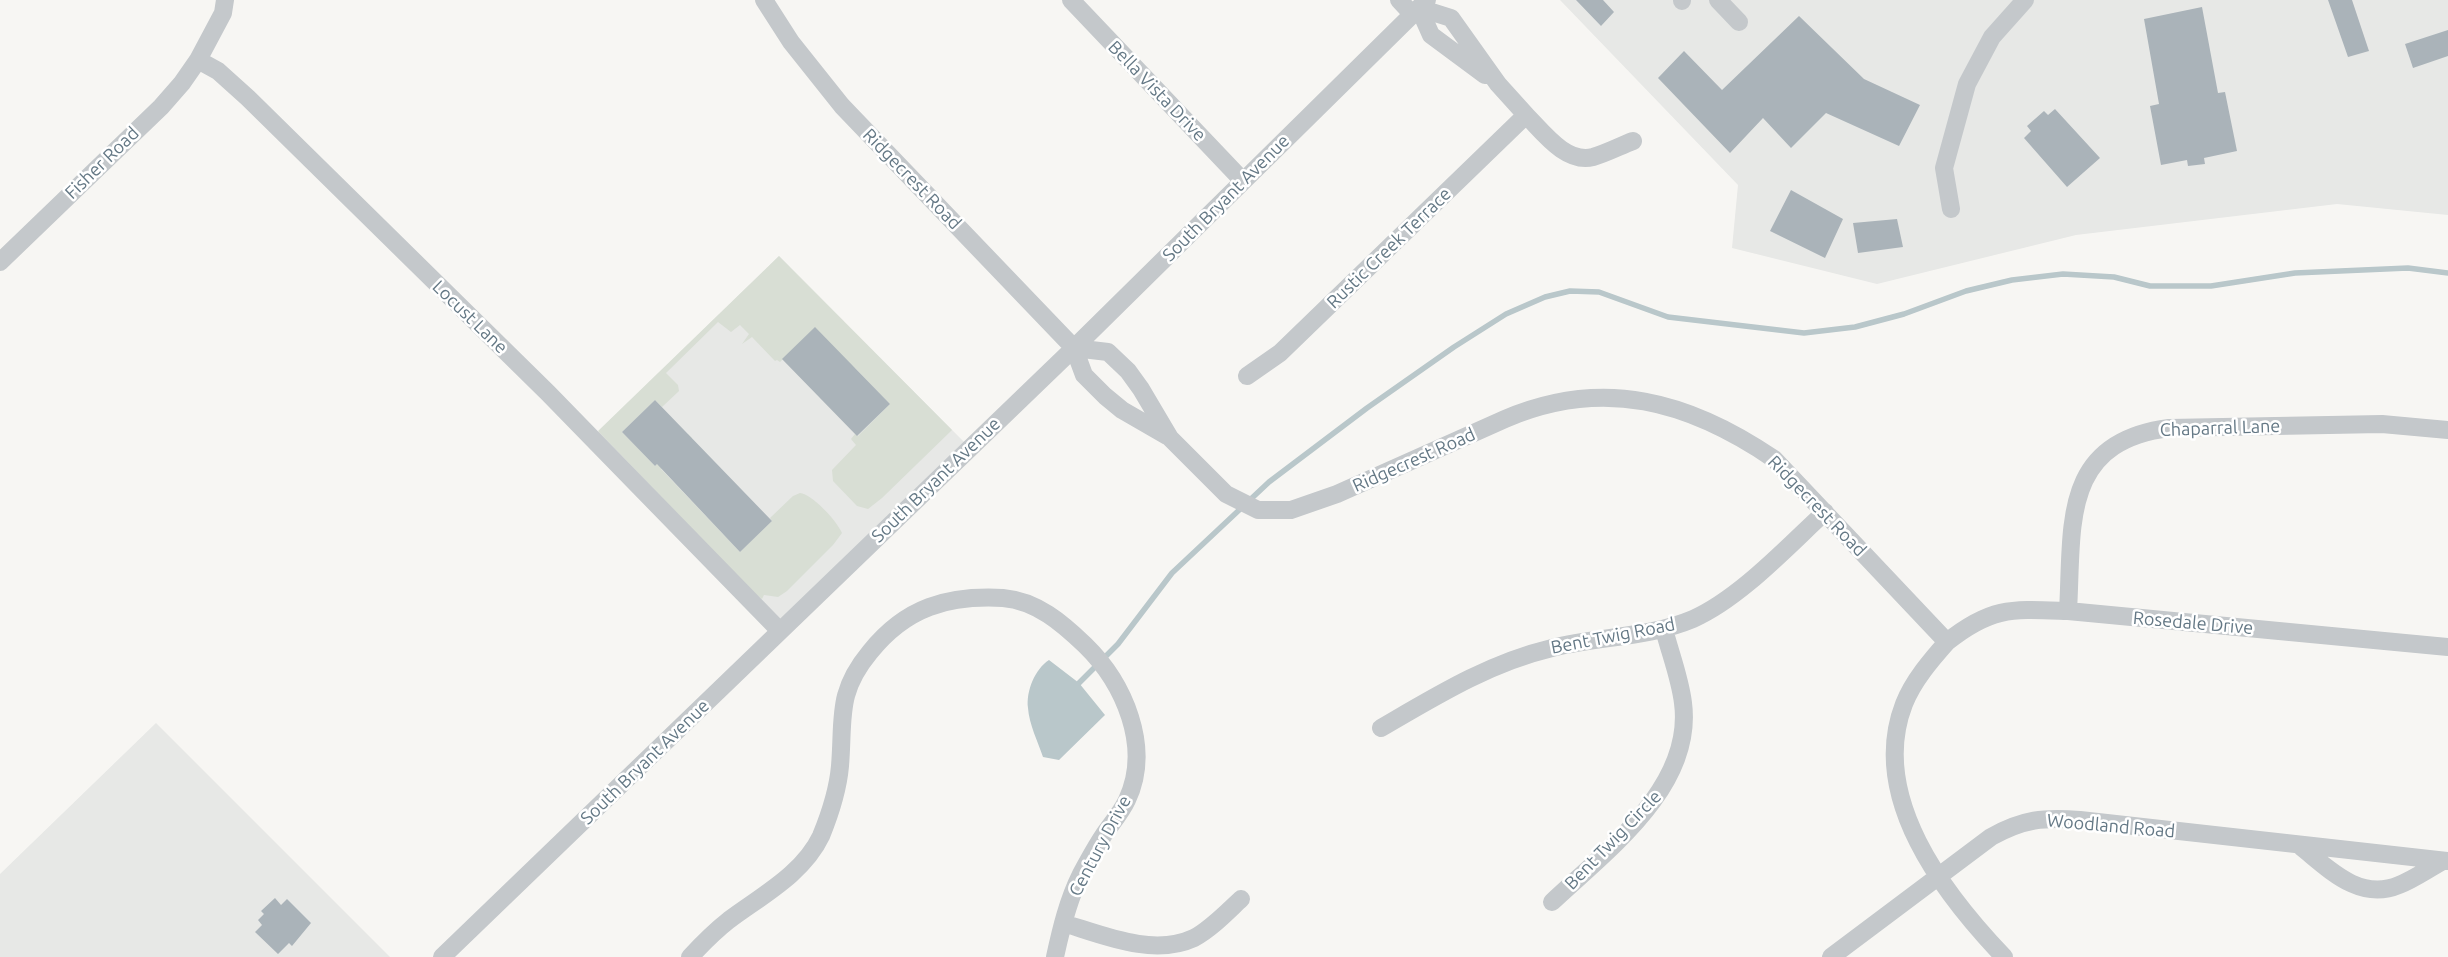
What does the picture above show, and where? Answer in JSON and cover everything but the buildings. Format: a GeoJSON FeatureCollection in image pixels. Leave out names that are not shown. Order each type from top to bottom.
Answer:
{"type":"FeatureCollection","features":[{"type":"Feature","properties":{"kind":"street"},"geometry":{"type":"LineString","coordinates":[[198,60],[223,13],[225,0]]}},
{"type":"Feature","properties":{"kind":"street","name":"Ridgecrest Road"},"geometry":{"type":"LineString","coordinates":[[764,0],[792,42],[842,106],[1074,348],[1084,376],[1122,410],[1170,438],[1226,494],[1258,510],[1291,510],[1338,494],[1527,409],[1557,401],[1605,398],[1670,406],[1715,423],[1747,440],[1774,459],[1947,642]]}},
{"type":"Feature","properties":{"kind":"street","name":"Bella Vista Drive"},"geometry":{"type":"LineString","coordinates":[[1071,0],[1243,181]]}},
{"type":"Feature","properties":{"kind":"street"},"geometry":{"type":"LineString","coordinates":[[1399,0],[1451,18],[1498,84],[1552,141],[1571,156],[1591,158],[1633,141]]}},
{"type":"Feature","properties":{"kind":"street"},"geometry":{"type":"LineString","coordinates":[[1718,0],[1739,22]]}},
{"type":"Feature","properties":{"kind":"street"},"geometry":{"type":"LineString","coordinates":[[1951,209],[1944,168],[1967,84],[1992,37],[2025,0]]}},
{"type":"Feature","properties":{"kind":"street"},"geometry":{"type":"LineString","coordinates":[[1419,7],[1431,35],[1498,84]]}},
{"type":"Feature","properties":{"kind":"street","name":"South Bryant Avenue"},"geometry":{"type":"LineString","coordinates":[[442,957],[1074,348],[1419,7]]}},
{"type":"Feature","properties":{"kind":"street","name":"Fisher Road"},"geometry":{"type":"LineString","coordinates":[[0,262],[161,107],[182,83],[198,60]]}},
{"type":"Feature","properties":{"kind":"street","name":"Locust Lane"},"geometry":{"type":"LineString","coordinates":[[198,60],[218,72],[248,98],[491,337],[780,631]]}},
{"type":"Feature","properties":{"kind":"street","name":"Rustic Creek Terrace"},"geometry":{"type":"LineString","coordinates":[[1247,376],[1280,352],[1526,115]]}},
{"type":"Feature","properties":{"kind":"street","name":"Ridgecrest Road"},"geometry":{"type":"LineString","coordinates":[[1074,348],[1108,352],[1128,371],[1141,388],[1170,438]]}},
{"type":"Feature","properties":{"kind":"street","name":"Chaparral Lane"},"geometry":{"type":"LineString","coordinates":[[2068,611],[2074,507],[2081,486],[2091,468],[2104,453],[2122,440],[2146,431],[2169,428],[2382,424],[2448,430]]}},
{"type":"Feature","properties":{"kind":"street","name":"Bent Twig Road"},"geometry":{"type":"LineString","coordinates":[[1381,728],[1488,668],[1519,657],[1576,642],[1664,629],[1693,619],[1730,597],[1825,512]]}},
{"type":"Feature","properties":{"kind":"street","name":"Century Drive"},"geometry":{"type":"LineString","coordinates":[[690,957],[727,922],[800,865],[820,838],[837,785],[841,714],[844,696],[859,666],[887,634],[917,611],[941,602],[960,599],[1014,599],[1050,615],[1065,626],[1092,652],[1113,677],[1127,705],[1134,736],[1134,780],[1127,799],[1080,876],[1063,923],[1055,957]]}},
{"type":"Feature","properties":{"kind":"street","name":"Rosedale Drive"},"geometry":{"type":"LineString","coordinates":[[1947,642],[1964,629],[1992,614],[2022,609],[2068,611],[2448,647]]}},
{"type":"Feature","properties":{"kind":"street","name":"Bent Twig Circle"},"geometry":{"type":"LineString","coordinates":[[1552,902],[1648,808],[1664,787],[1672,768],[1679,747],[1683,704],[1664,629]]}},
{"type":"Feature","properties":{"kind":"street"},"geometry":{"type":"LineString","coordinates":[[1947,642],[1928,663],[1904,704],[1897,732],[1895,770],[1900,802],[1916,841],[1938,876],[1988,941],[2004,957]]}},
{"type":"Feature","properties":{"kind":"street","name":"Woodland Road"},"geometry":{"type":"LineString","coordinates":[[1831,957],[1991,837],[2010,827],[2032,820],[2054,818],[2080,820],[2446,861]]}},
{"type":"Feature","properties":{"kind":"street","name":"Woodland Road"},"geometry":{"type":"LineString","coordinates":[[2300,845],[2344,881],[2362,889],[2381,890],[2397,886],[2446,861]]}},
{"type":"Feature","properties":{"kind":"street"},"geometry":{"type":"LineString","coordinates":[[1063,923],[1122,941],[1149,946],[1169,946],[1195,937],[1242,899]]}},
{"type":"Feature","properties":{"kind":"shaded area"},"geometry":{"type":"Polygon","coordinates":[[[1560,0],[2448,0],[2448,215],[2337,204],[2076,235],[1877,284],[1732,248],[1738,185],[1560,0]]]}},
{"type":"Feature","properties":{"kind":"shaded area"},"geometry":{"type":"Polygon","coordinates":[[[779,256],[970,448],[780,631],[592,438],[779,256]]]}},
{"type":"Feature","properties":{"kind":"shaded area"},"geometry":{"type":"Polygon","coordinates":[[[779,256],[952,430],[882,498],[868,509],[857,506],[833,481],[832,470],[856,445],[851,439],[855,434],[858,436],[890,404],[855,368],[821,399],[815,328],[780,362],[775,361],[752,337],[742,344],[749,334],[740,325],[731,332],[718,322],[666,373],[678,385],[679,391],[662,407],[655,400],[622,432],[655,466],[688,434],[692,438],[661,469],[740,552],[772,521],[770,518],[793,496],[800,493],[811,498],[830,515],[842,533],[833,545],[787,591],[778,597],[764,595],[762,599],[753,592],[598,431],[779,256]]]}},
{"type":"Feature","properties":{"kind":"shaded area"},"geometry":{"type":"Polygon","coordinates":[[[1049,660],[1079,683],[1105,715],[1059,760],[1043,757],[1032,727],[1028,708],[1028,695],[1032,681],[1049,660]]]}},
{"type":"Feature","properties":{"kind":"shaded area"},"geometry":{"type":"Polygon","coordinates":[[[156,723],[390,957],[0,957],[0,874],[156,723]]]}},
{"type":"Feature","properties":{"kind":"waterway"},"geometry":{"type":"LineString","coordinates":[[1079,683],[1118,644],[1172,573],[1269,482],[1367,408],[1454,347],[1506,314],[1545,297],[1570,291],[1599,292],[1668,317],[1804,333],[1855,327],[1904,314],[1966,291],[2012,280],[2063,274],[2114,277],[2150,286],[2211,286],[2295,273],[2408,268],[2448,273]]}}]}
